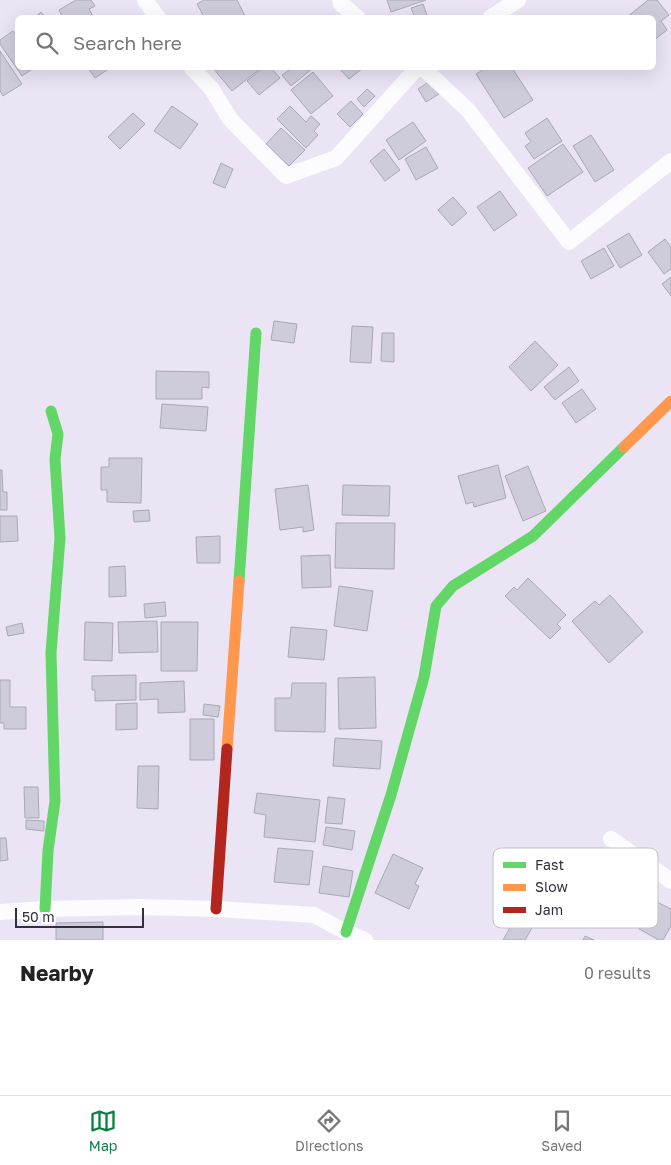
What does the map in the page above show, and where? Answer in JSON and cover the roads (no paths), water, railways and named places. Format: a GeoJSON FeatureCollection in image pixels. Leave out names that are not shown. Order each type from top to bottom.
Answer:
{"type":"FeatureCollection","features":[{"type":"Feature","properties":{"kind":"street"},"geometry":{"type":"LineString","coordinates":[[145,0],[156,15]]}},
{"type":"Feature","properties":{"kind":"street"},"geometry":{"type":"LineString","coordinates":[[340,0],[341,4],[354,15]]}},
{"type":"Feature","properties":{"kind":"street"},"geometry":{"type":"LineString","coordinates":[[495,15],[518,0]]}},
{"type":"Feature","properties":{"kind":"street"},"geometry":{"type":"LineString","coordinates":[[194,70],[211,88],[230,119],[286,176],[336,158],[415,70]]}},
{"type":"Feature","properties":{"kind":"street"},"geometry":{"type":"LineString","coordinates":[[425,70],[468,110],[569,242],[671,161]]}},
{"type":"Feature","properties":{"kind":"street"},"geometry":{"type":"LineString","coordinates":[[216,909],[256,333]]}},
{"type":"Feature","properties":{"kind":"street"},"geometry":{"type":"LineString","coordinates":[[346,932],[391,795],[422,686],[436,606],[453,586],[533,536],[671,401]]}},
{"type":"Feature","properties":{"kind":"street"},"geometry":{"type":"LineString","coordinates":[[45,909],[48,851],[55,802],[51,653],[60,538],[55,459],[58,434],[51,411]]}},
{"type":"Feature","properties":{"kind":"street"},"geometry":{"type":"LineString","coordinates":[[611,839],[624,848]]}},
{"type":"Feature","properties":{"kind":"street"},"geometry":{"type":"LineString","coordinates":[[658,873],[671,882]]}},
{"type":"Feature","properties":{"kind":"street"},"geometry":{"type":"LineString","coordinates":[[0,912],[139,907],[216,909],[314,915],[365,940]]}}]}
